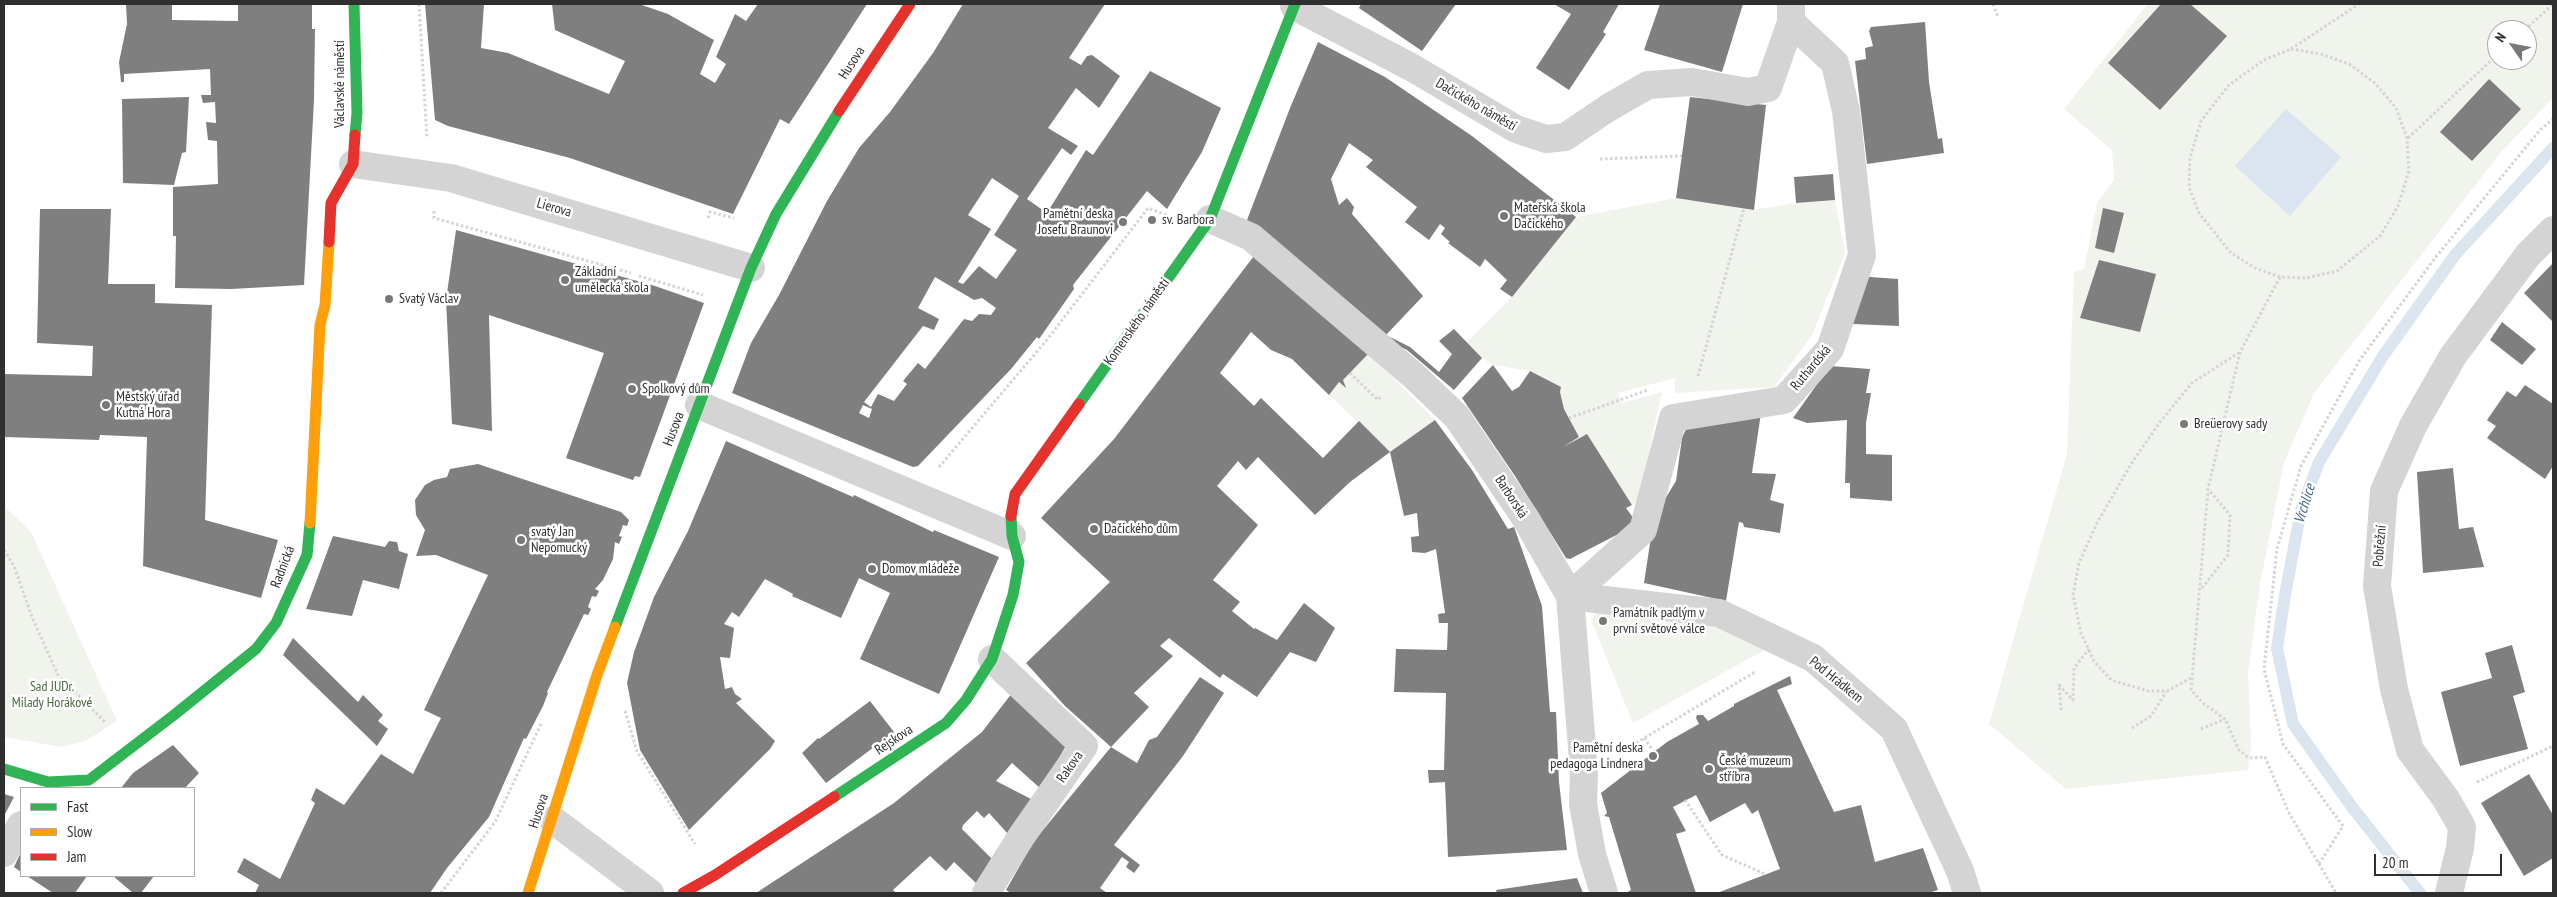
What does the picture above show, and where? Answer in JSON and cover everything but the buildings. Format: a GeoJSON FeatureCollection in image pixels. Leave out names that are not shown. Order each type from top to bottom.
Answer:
{"type":"FeatureCollection","features":[{"type":"Feature","properties":{"kind":"street","name":"Václavské náměstí"},"geometry":{"type":"LineString","coordinates":[[353,164],[357,113],[354,4]]}},
{"type":"Feature","properties":{"kind":"street","name":"Husova"},"geometry":{"type":"LineString","coordinates":[[528,893],[553,820],[597,675],[751,268],[776,214],[816,146],[910,4]]}},
{"type":"Feature","properties":{"kind":"street","name":"Dačického náměstí"},"geometry":{"type":"LineString","coordinates":[[1295,5],[1411,67],[1516,129],[1546,139],[1565,137]]}},
{"type":"Feature","properties":{"kind":"street","name":"Komenského náměstí"},"geometry":{"type":"LineString","coordinates":[[1012,536],[1011,515],[1015,494],[1210,219],[1295,5]]}},
{"type":"Feature","properties":{"kind":"street"},"geometry":{"type":"LineString","coordinates":[[1565,137],[1608,108],[1648,85],[1692,82],[1748,92],[1768,88],[1791,13]]}},
{"type":"Feature","properties":{"kind":"street","name":"Ruthardská"},"geometry":{"type":"LineString","coordinates":[[1570,596],[1643,530],[1673,418],[1784,400],[1830,349],[1862,254],[1846,111],[1835,63],[1791,13]]}},
{"type":"Feature","properties":{"kind":"street","name":"Lierova"},"geometry":{"type":"LineString","coordinates":[[353,164],[431,174],[461,181],[751,268]]}},
{"type":"Feature","properties":{"kind":"street","name":"Radnická"},"geometry":{"type":"LineString","coordinates":[[4,769],[46,785],[88,780],[256,649],[276,623],[307,555],[313,492],[320,325],[325,305],[332,203],[353,164]]}},
{"type":"Feature","properties":{"kind":"street","name":"Barborská"},"geometry":{"type":"LineString","coordinates":[[1210,219],[1251,236],[1414,376],[1457,417],[1526,519],[1570,596],[1584,773],[1585,812],[1592,854],[1604,893]]}},
{"type":"Feature","properties":{"kind":"street","name":"Pobřežní"},"geometry":{"type":"LineString","coordinates":[[2448,893],[2460,848],[2462,827],[2446,799],[2410,750],[2394,689],[2376,586],[2384,491],[2413,426],[2453,356],[2528,255],[2553,230]]}},
{"type":"Feature","properties":{"kind":"street"},"geometry":{"type":"LineString","coordinates":[[699,406],[1012,536]]}},
{"type":"Feature","properties":{"kind":"street","name":"Rejskova"},"geometry":{"type":"LineString","coordinates":[[684,893],[715,875],[946,723],[966,700],[992,659],[1013,596],[1019,562],[1012,536]]}},
{"type":"Feature","properties":{"kind":"street","name":"Pod Hrádkem"},"geometry":{"type":"LineString","coordinates":[[1570,596],[1718,613],[1813,658],[1894,729],[1960,872],[1967,893]]}},
{"type":"Feature","properties":{"kind":"street","name":"Rakova"},"geometry":{"type":"LineString","coordinates":[[986,893],[1021,837],[1084,746],[992,659]]}},
{"type":"Feature","properties":{"kind":"street"},"geometry":{"type":"LineString","coordinates":[[553,820],[650,893]]}},
{"type":"Feature","properties":{"kind":"street"},"geometry":{"type":"LineString","coordinates":[[4,854],[20,827]]}},
{"type":"Feature","properties":{"kind":"path"},"geometry":{"type":"LineString","coordinates":[[419,4],[434,218],[635,274],[708,297]]}},
{"type":"Feature","properties":{"kind":"path"},"geometry":{"type":"LineString","coordinates":[[1993,4],[1998,17]]}},
{"type":"Feature","properties":{"kind":"path"},"geometry":{"type":"LineString","coordinates":[[2290,49],[2321,54],[2349,64],[2375,83],[2396,108],[2408,138],[2409,171],[2398,206],[2380,236],[2337,271],[2306,278],[2280,277],[2255,268],[2231,253],[2199,214],[2189,187],[2190,158],[2201,121],[2229,85],[2264,60],[2290,49],[2359,4]]}},
{"type":"Feature","properties":{"kind":"path"},"geometry":{"type":"LineString","coordinates":[[2536,20],[2553,4]]}},
{"type":"Feature","properties":{"kind":"path"},"geometry":{"type":"LineString","coordinates":[[2408,138],[2487,64]]}},
{"type":"Feature","properties":{"kind":"path"},"geometry":{"type":"LineString","coordinates":[[1565,137],[1574,160],[1682,156]]}},
{"type":"Feature","properties":{"kind":"path"},"geometry":{"type":"LineString","coordinates":[[915,495],[1046,340],[1148,208],[1168,215],[1174,208]]}},
{"type":"Feature","properties":{"kind":"path"},"geometry":{"type":"LineString","coordinates":[[1696,382],[1744,208]]}},
{"type":"Feature","properties":{"kind":"path"},"geometry":{"type":"LineString","coordinates":[[2280,277],[2240,352],[2208,489],[2201,590],[2191,690],[2203,703],[2224,719],[2239,750],[2250,758],[2265,757],[2289,813],[2336,893]]}},
{"type":"Feature","properties":{"kind":"path"},"geometry":{"type":"LineString","coordinates":[[2166,691],[2141,689],[2111,680],[2094,661],[2081,632],[2073,595],[2079,563],[2097,523],[2131,464],[2160,422],[2192,383],[2240,352]]}},
{"type":"Feature","properties":{"kind":"path"},"geometry":{"type":"LineString","coordinates":[[1569,418],[1619,399]]}},
{"type":"Feature","properties":{"kind":"path"},"geometry":{"type":"LineString","coordinates":[[2201,590],[2228,555],[2230,514],[2208,489]]}},
{"type":"Feature","properties":{"kind":"path"},"geometry":{"type":"LineString","coordinates":[[4,550],[14,566],[32,617],[58,674],[102,719],[127,751]]}},
{"type":"Feature","properties":{"kind":"path"},"geometry":{"type":"LineString","coordinates":[[2061,710],[2058,685],[2073,700],[2074,668],[2088,649]]}},
{"type":"Feature","properties":{"kind":"path"},"geometry":{"type":"LineString","coordinates":[[1584,773],[1761,668]]}},
{"type":"Feature","properties":{"kind":"path"},"geometry":{"type":"LineString","coordinates":[[2132,728],[2150,716],[2166,691],[2192,677]]}},
{"type":"Feature","properties":{"kind":"path"},"geometry":{"type":"LineString","coordinates":[[625,709],[637,752],[715,875]]}},
{"type":"Feature","properties":{"kind":"path"},"geometry":{"type":"LineString","coordinates":[[441,893],[495,822],[543,719]]}},
{"type":"Feature","properties":{"kind":"path"},"geometry":{"type":"LineString","coordinates":[[2201,729],[2224,719]]}},
{"type":"Feature","properties":{"kind":"path"},"geometry":{"type":"LineString","coordinates":[[1644,738],[1654,752]]}},
{"type":"Feature","properties":{"kind":"path"},"geometry":{"type":"LineString","coordinates":[[2446,799],[2506,766],[2553,746]]}},
{"type":"Feature","properties":{"kind":"path"},"geometry":{"type":"LineString","coordinates":[[1685,800],[1722,855],[1765,874]]}},
{"type":"Feature","properties":{"kind":"green space","name":"Breüerovy sady"},"geometry":{"type":"Polygon","coordinates":[[[2148,4],[2553,4],[2553,98],[2501,152],[2314,393],[2284,463],[2260,584],[2248,672],[2251,745],[2248,770],[2066,789],[1989,724],[2067,454],[2074,272],[2084,269],[2097,203],[2114,180],[2112,150],[2064,109],[2148,4]]]}},
{"type":"Feature","properties":{"kind":"green space"},"geometry":{"type":"Polygon","coordinates":[[[1681,197],[1753,210],[1796,203],[1835,200],[1845,253],[1812,335],[1774,387],[1675,393],[1675,378],[1618,393],[1622,403],[1662,392],[1638,502],[1632,505],[1587,435],[1579,437],[1564,409],[1560,392],[1561,387],[1530,371],[1493,365],[1482,358],[1467,342],[1512,297],[1576,217],[1681,197]]]}},
{"type":"Feature","properties":{"kind":"green space"},"geometry":{"type":"Polygon","coordinates":[[[1369,353],[1435,420],[1390,452],[1329,395],[1339,382],[1345,387],[1343,380],[1369,353]]]}},
{"type":"Feature","properties":{"kind":"green space","name":"Sad JUDr. Milady Horákové"},"geometry":{"type":"Polygon","coordinates":[[[4,506],[31,532],[117,721],[87,740],[62,747],[4,737],[4,506]]]}},
{"type":"Feature","properties":{"kind":"green space"},"geometry":{"type":"Polygon","coordinates":[[[1602,606],[1713,620],[1770,647],[1633,723],[1591,620],[1602,606]]]}},
{"type":"Feature","properties":{"kind":"shaded area"},"geometry":{"type":"Polygon","coordinates":[[[2286,109],[2341,157],[2290,216],[2235,166],[2286,109]]]}},
{"type":"Feature","properties":{"kind":"waterway","name":"Vrchlice"},"geometry":{"type":"LineString","coordinates":[[2420,893],[2352,807],[2293,724],[2277,648],[2285,595],[2301,510],[2319,462],[2383,356],[2455,255],[2553,148]]}},
{"type":"Feature","properties":{"kind":"traffic: fast"},"geometry":{"type":"LineString","coordinates":[[354,4],[357,113],[355,135]]}},
{"type":"Feature","properties":{"kind":"traffic: fast"},"geometry":{"type":"LineString","coordinates":[[1079,404],[1210,219],[1295,4]]}},
{"type":"Feature","properties":{"kind":"traffic: fast"},"geometry":{"type":"LineString","coordinates":[[615,627],[751,268],[776,214],[839,111]]}},
{"type":"Feature","properties":{"kind":"traffic: fast"},"geometry":{"type":"LineString","coordinates":[[834,797],[946,723],[966,700],[992,659],[1013,595],[1019,562],[1012,536],[1011,516]]}},
{"type":"Feature","properties":{"kind":"traffic: fast"},"geometry":{"type":"LineString","coordinates":[[4,769],[48,782],[89,780],[174,715],[256,649],[276,623],[307,555],[310,523]]}},
{"type":"Feature","properties":{"kind":"traffic: slow"},"geometry":{"type":"LineString","coordinates":[[310,523],[320,325],[325,305],[329,242]]}},
{"type":"Feature","properties":{"kind":"traffic: slow"},"geometry":{"type":"LineString","coordinates":[[528,893],[597,675],[615,627]]}},
{"type":"Feature","properties":{"kind":"traffic: jam"},"geometry":{"type":"LineString","coordinates":[[839,111],[910,4]]}},
{"type":"Feature","properties":{"kind":"traffic: jam"},"geometry":{"type":"LineString","coordinates":[[329,242],[331,203],[353,164],[355,135]]}},
{"type":"Feature","properties":{"kind":"traffic: jam"},"geometry":{"type":"LineString","coordinates":[[1011,516],[1015,494],[1079,404]]}},
{"type":"Feature","properties":{"kind":"traffic: jam"},"geometry":{"type":"LineString","coordinates":[[683,893],[715,875],[834,797]]}},
{"type":"Feature","properties":{"kind":"place","name":"Mateřská škola Dačického"},"geometry":{"type":"Point","coordinates":[1504,216]}},
{"type":"Feature","properties":{"kind":"place","name":"sv. Barbora"},"geometry":{"type":"Point","coordinates":[1152,220]}},
{"type":"Feature","properties":{"kind":"place","name":"Pamětní deska Josefu Braunovi"},"geometry":{"type":"Point","coordinates":[1123,222]}},
{"type":"Feature","properties":{"kind":"place","name":"Základní umělecká škola"},"geometry":{"type":"Point","coordinates":[565,280]}},
{"type":"Feature","properties":{"kind":"place","name":"Svatý Václav"},"geometry":{"type":"Point","coordinates":[389,299]}},
{"type":"Feature","properties":{"kind":"place","name":"Spolkový dům"},"geometry":{"type":"Point","coordinates":[632,389]}},
{"type":"Feature","properties":{"kind":"place","name":"Městský úřad Kutná Hora"},"geometry":{"type":"Point","coordinates":[106,405]}},
{"type":"Feature","properties":{"kind":"place","name":"Breüerovy sady"},"geometry":{"type":"Point","coordinates":[2184,424]}},
{"type":"Feature","properties":{"kind":"place","name":"Dačického dům"},"geometry":{"type":"Point","coordinates":[1094,529]}},
{"type":"Feature","properties":{"kind":"place","name":"svatý Jan Nepomucký"},"geometry":{"type":"Point","coordinates":[521,540]}},
{"type":"Feature","properties":{"kind":"place","name":"Domov mládeže"},"geometry":{"type":"Point","coordinates":[872,569]}},
{"type":"Feature","properties":{"kind":"place","name":"Památník padlým v první světové válce"},"geometry":{"type":"Point","coordinates":[1603,621]}},
{"type":"Feature","properties":{"kind":"place","name":"Pamětní deska pedagoga Lindnera"},"geometry":{"type":"Point","coordinates":[1653,756]}},
{"type":"Feature","properties":{"kind":"place","name":"České muzeum stříbra"},"geometry":{"type":"Point","coordinates":[1709,769]}}]}
